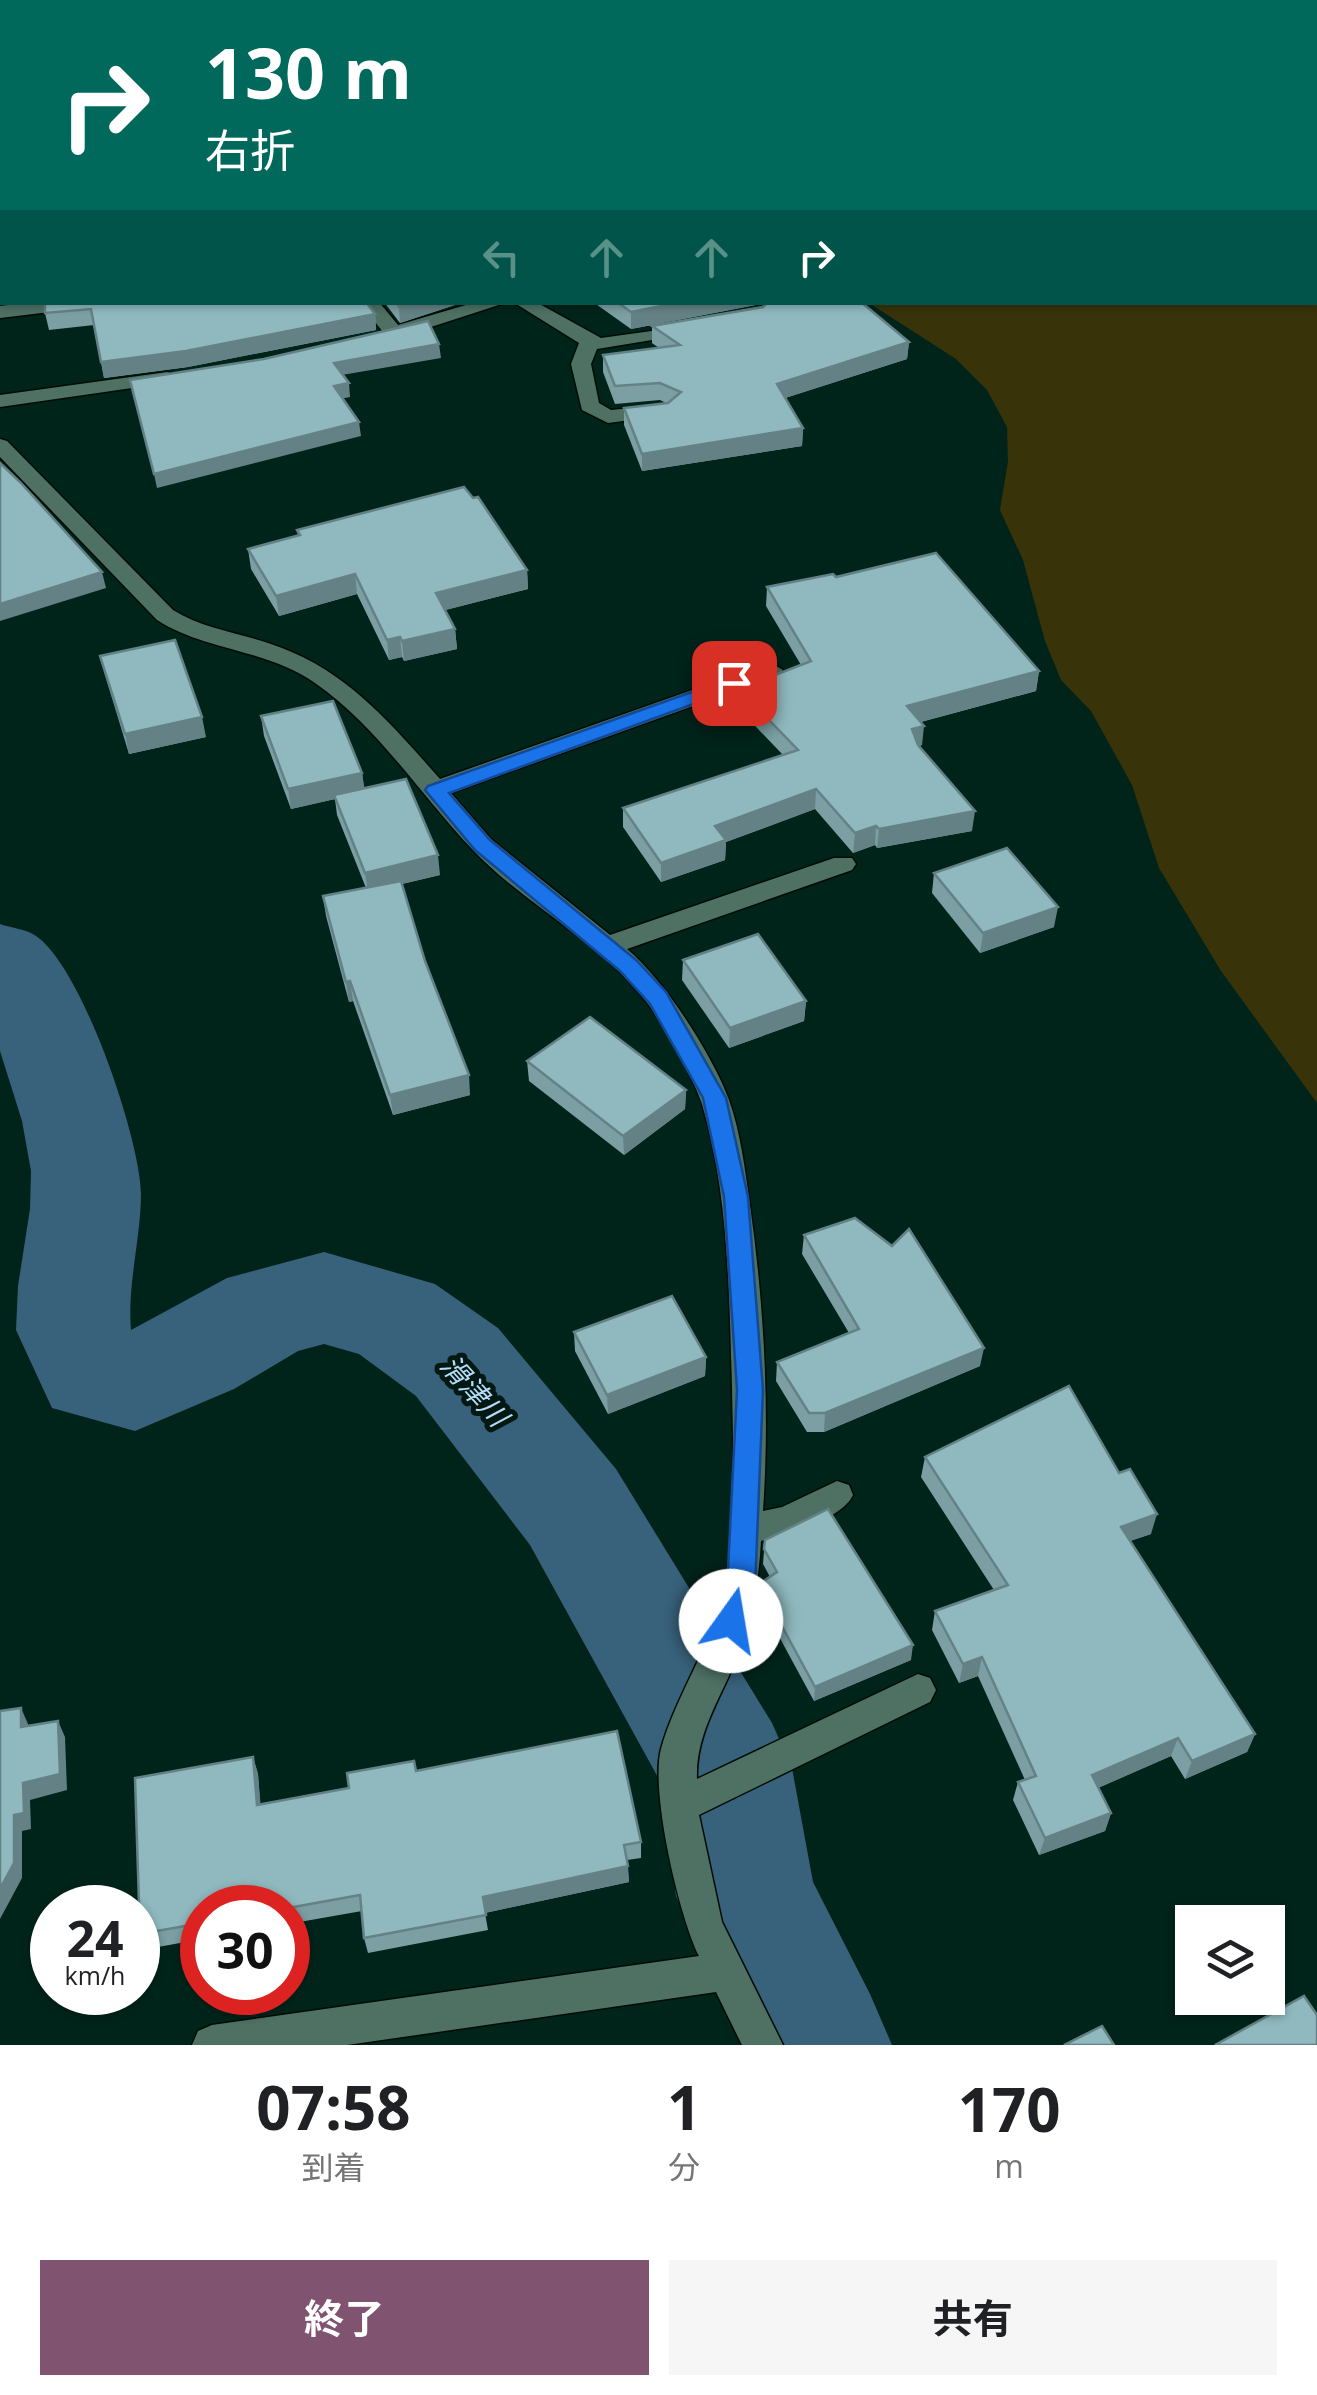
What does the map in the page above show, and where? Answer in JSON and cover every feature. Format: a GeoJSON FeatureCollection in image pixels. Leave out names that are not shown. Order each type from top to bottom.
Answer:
{"type":"FeatureCollection","features":[{"type":"Feature","properties":{"kind":"street"},"geometry":{"type":"LineString","coordinates":[[0,312],[58,305]]}},
{"type":"Feature","properties":{"kind":"street"},"geometry":{"type":"LineString","coordinates":[[370,305],[385,335],[489,305]]}},
{"type":"Feature","properties":{"kind":"street"},"geometry":{"type":"LineString","coordinates":[[527,305],[590,342],[612,344],[709,325]]}},
{"type":"Feature","properties":{"kind":"street"},"geometry":{"type":"LineString","coordinates":[[590,342],[581,364],[589,406],[608,417],[666,410]]}},
{"type":"Feature","properties":{"kind":"street"},"geometry":{"type":"LineString","coordinates":[[0,401],[183,376]]}},
{"type":"Feature","properties":{"kind":"street"},"geometry":{"type":"LineString","coordinates":[[0,445],[164,615],[187,629],[272,652],[320,675],[368,712],[482,845],[605,947],[658,998],[714,1098],[726,1140],[744,1273],[750,1390],[745,1530],[741,1589],[722,1654],[678,1752],[679,1806],[704,1926],[764,2045]]}},
{"type":"Feature","properties":{"kind":"street"},"geometry":{"type":"LineString","coordinates":[[435,790],[771,670]]}},
{"type":"Feature","properties":{"kind":"street"},"geometry":{"type":"LineString","coordinates":[[605,947],[843,864]]}},
{"type":"Feature","properties":{"kind":"street"},"geometry":{"type":"LineString","coordinates":[[745,1530],[788,1520],[837,1495]]}},
{"type":"Feature","properties":{"kind":"street"},"geometry":{"type":"LineString","coordinates":[[679,1806],[918,1690]]}},
{"type":"Feature","properties":{"kind":"street"},"geometry":{"type":"LineString","coordinates":[[212,2045],[726,1971]]}},
{"type":"Feature","properties":{"kind":"shaded area"},"geometry":{"type":"Polygon","coordinates":[[[872,305],[1317,305],[1317,1103],[1221,971],[1159,868],[1132,785],[1091,711],[1061,680],[1045,641],[1023,560],[1000,510],[1008,461],[1007,427],[987,390],[956,359],[872,305]]]}},
{"type":"Feature","properties":{"kind":"building"},"geometry":{"type":"Polygon","coordinates":[[[45,305],[368,305],[375,314],[186,351],[101,362],[91,309],[45,313],[45,305]]]}},
{"type":"Feature","properties":{"kind":"building"},"geometry":{"type":"Polygon","coordinates":[[[621,305],[666,305],[631,312],[621,305]]]}},
{"type":"Feature","properties":{"kind":"building"},"geometry":{"type":"Polygon","coordinates":[[[865,305],[909,342],[777,384],[803,428],[642,454],[624,408],[668,403],[681,392],[660,383],[615,386],[603,355],[680,345],[652,326],[763,307],[865,305]]]}},
{"type":"Feature","properties":{"kind":"building"},"geometry":{"type":"Polygon","coordinates":[[[428,321],[439,344],[334,363],[349,383],[334,386],[359,422],[154,474],[130,380],[264,359],[428,321]]]}},
{"type":"Feature","properties":{"kind":"building"},"geometry":{"type":"Polygon","coordinates":[[[0,463],[21,483],[102,572],[0,604],[0,463]]]}},
{"type":"Feature","properties":{"kind":"building"},"geometry":{"type":"Polygon","coordinates":[[[464,487],[473,498],[478,497],[527,570],[436,593],[455,629],[402,641],[400,637],[387,640],[355,574],[276,596],[248,549],[300,535],[297,530],[464,487]]]}},
{"type":"Feature","properties":{"kind":"building"},"geometry":{"type":"Polygon","coordinates":[[[936,553],[1039,671],[907,706],[924,726],[912,729],[918,745],[975,811],[879,829],[876,826],[855,833],[816,789],[715,826],[726,840],[661,863],[623,808],[798,750],[739,689],[811,661],[767,587],[833,574],[836,577],[936,553]]]}},
{"type":"Feature","properties":{"kind":"building"},"geometry":{"type":"Polygon","coordinates":[[[175,640],[202,717],[125,734],[100,656],[175,640]]]}},
{"type":"Feature","properties":{"kind":"building"},"geometry":{"type":"Polygon","coordinates":[[[333,701],[362,773],[288,789],[261,716],[333,701]]]}},
{"type":"Feature","properties":{"kind":"building"},"geometry":{"type":"Polygon","coordinates":[[[406,779],[438,855],[365,873],[334,795],[406,779]]]}},
{"type":"Feature","properties":{"kind":"building"},"geometry":{"type":"Polygon","coordinates":[[[1007,848],[1058,907],[983,933],[934,873],[1007,848]]]}},
{"type":"Feature","properties":{"kind":"building"},"geometry":{"type":"Polygon","coordinates":[[[401,881],[425,961],[469,1075],[390,1095],[350,981],[346,982],[323,896],[401,881]]]}},
{"type":"Feature","properties":{"kind":"building"},"geometry":{"type":"Polygon","coordinates":[[[758,934],[806,1001],[730,1028],[683,960],[758,934]]]}},
{"type":"Feature","properties":{"kind":"building"},"geometry":{"type":"Polygon","coordinates":[[[590,1017],[686,1090],[623,1136],[527,1061],[590,1017]]]}},
{"type":"Feature","properties":{"kind":"building"},"geometry":{"type":"Polygon","coordinates":[[[855,1218],[892,1246],[909,1229],[984,1348],[825,1413],[809,1413],[777,1362],[859,1329],[804,1235],[855,1218]]]}},
{"type":"Feature","properties":{"kind":"building"},"geometry":{"type":"Polygon","coordinates":[[[672,1296],[706,1357],[607,1395],[574,1332],[672,1296]]]}},
{"type":"Feature","properties":{"kind":"building"},"geometry":{"type":"Polygon","coordinates":[[[1069,1386],[1119,1473],[1130,1469],[1157,1514],[1121,1527],[1255,1734],[1192,1761],[1178,1738],[1092,1775],[1111,1813],[1045,1838],[1018,1782],[1036,1776],[982,1657],[963,1664],[935,1611],[1008,1585],[925,1457],[1069,1386]]]}},
{"type":"Feature","properties":{"kind":"building"},"geometry":{"type":"Polygon","coordinates":[[[828,1509],[913,1645],[815,1687],[759,1584],[777,1572],[764,1549],[765,1540],[828,1509]]]}},
{"type":"Feature","properties":{"kind":"building"},"geometry":{"type":"Polygon","coordinates":[[[21,1708],[21,1727],[58,1721],[60,1774],[23,1783],[24,1813],[14,1815],[14,1863],[0,1889],[0,1711],[21,1708]]]}},
{"type":"Feature","properties":{"kind":"building"},"geometry":{"type":"Polygon","coordinates":[[[617,1731],[641,1842],[624,1845],[628,1866],[483,1897],[486,1915],[364,1938],[360,1895],[310,1904],[310,1885],[180,1885],[180,1927],[160,1930],[160,1885],[138,1885],[135,1778],[253,1757],[257,1805],[349,1788],[347,1773],[414,1761],[416,1771],[617,1731]]]}},
{"type":"Feature","properties":{"kind":"building"},"geometry":{"type":"Polygon","coordinates":[[[1304,1996],[1317,2015],[1317,2045],[1215,2045],[1269,2015],[1285,2015],[1285,2006],[1304,1996]]]}},
{"type":"Feature","properties":{"kind":"building"},"geometry":{"type":"Polygon","coordinates":[[[1102,2026],[1114,2045],[1064,2045],[1102,2026]]]}},
{"type":"Feature","properties":{"kind":"waterway","name":"滑津川"},"geometry":{"type":"LineString","coordinates":[[0,960],[29,999],[55,1058],[75,1121],[86,1190],[73,1324],[93,1373],[135,1382],[193,1355],[268,1311],[324,1298],[394,1317],[457,1362],[573,1507],[725,1768],[746,1896],[819,2045]]}},
{"type":"Feature","properties":{"kind":"route"},"geometry":{"type":"LineString","coordinates":[[731,1621],[741,1589],[750,1466],[750,1390],[736,1197],[714,1098],[658,998],[628,965],[482,845],[435,790],[734,683]]}}]}
